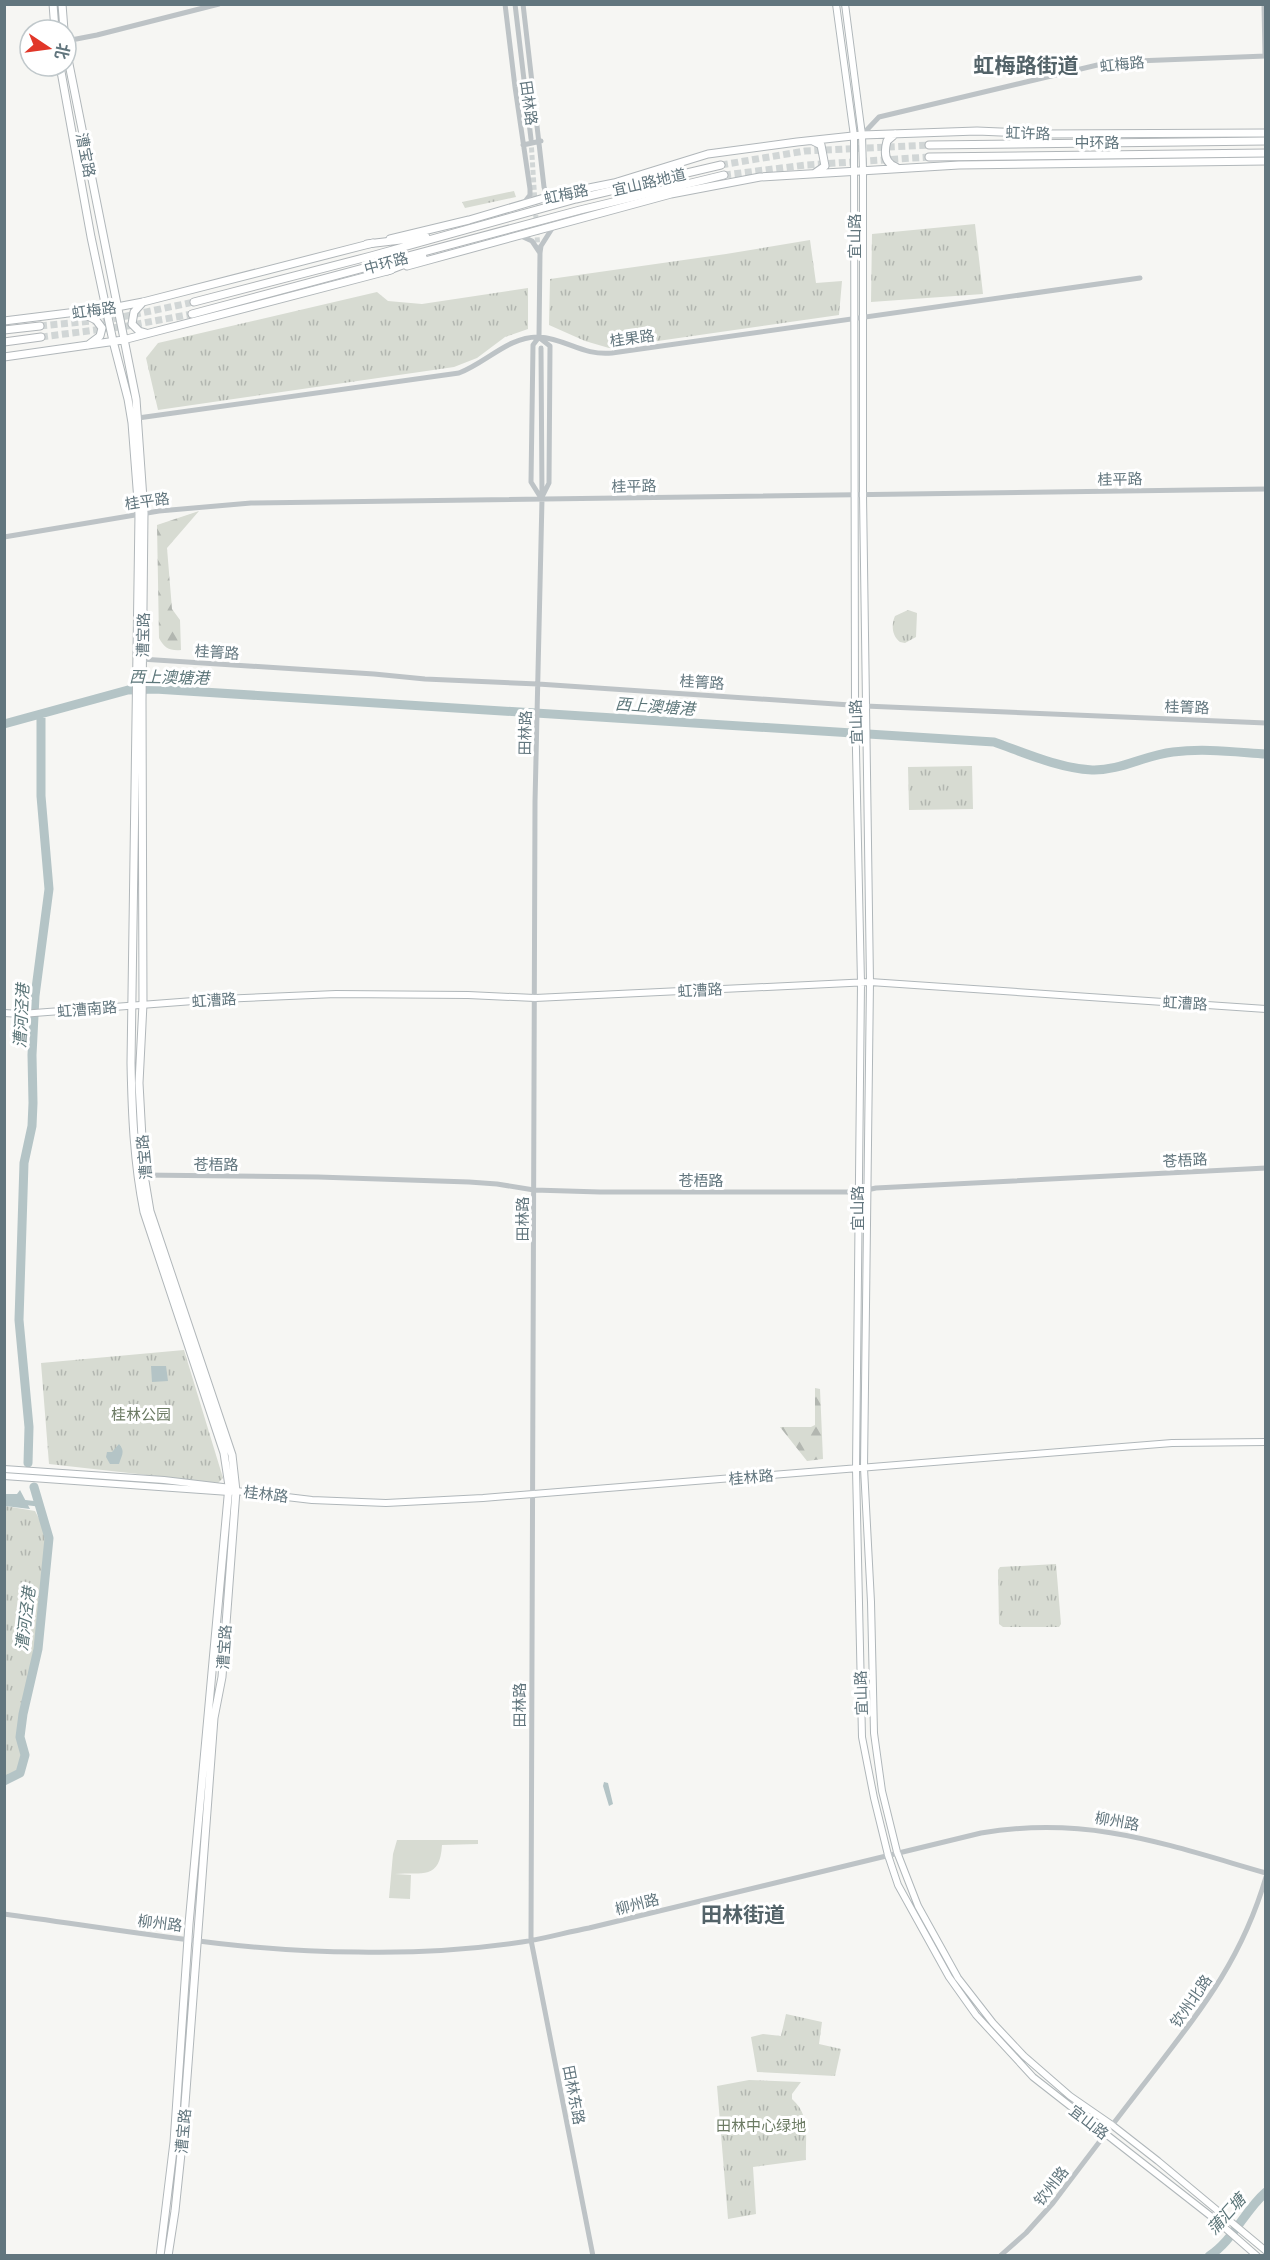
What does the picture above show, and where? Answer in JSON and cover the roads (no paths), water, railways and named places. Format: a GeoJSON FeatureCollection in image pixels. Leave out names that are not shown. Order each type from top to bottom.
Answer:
{"type":"FeatureCollection","features":[{"type":"Feature","properties":{"kind":"main road","name":"宜山路"},"geometry":{"type":"LineString","coordinates":[[836,4],[863,170],[862,495],[870,982],[864,1468],[876,1757],[882,1791],[897,1852],[918,1906],[966,1990],[1011,2042],[1042,2073],[1223,2213],[1266,2252]]}},
{"type":"Feature","properties":{"kind":"main road","name":"宜山路"},"geometry":{"type":"LineString","coordinates":[[845,4],[858,135],[854,171],[854,495],[855,704],[861,983],[857,1192],[856,1469],[862,1737],[874,1798],[898,1885],[928,1942],[976,2015],[1033,2077],[1217,2221],[1257,2256]]}},
{"type":"Feature","properties":{"kind":"main road","name":"漕宝路"},"geometry":{"type":"LineString","coordinates":[[62,78],[106,309],[132,423],[142,513]]}},
{"type":"Feature","properties":{"kind":"main road","name":"漕宝路"},"geometry":{"type":"LineString","coordinates":[[72,78],[138,418],[142,513],[139,683],[143,1005],[139,1083],[140,1175]]}},
{"type":"Feature","properties":{"kind":"main road","name":"虹许路"},"geometry":{"type":"LineString","coordinates":[[858,135],[977,131],[1044,134],[1266,133]]}},
{"type":"Feature","properties":{"kind":"main road"},"geometry":{"type":"LineString","coordinates":[[897,133],[887,141],[886,152],[887,163],[898,168]]}},
{"type":"Feature","properties":{"kind":"main road","name":"虹梅路"},"geometry":{"type":"LineString","coordinates":[[4,321],[117,308],[143,302],[554,195],[614,183],[708,154],[858,135]]}},
{"type":"Feature","properties":{"kind":"main road"},"geometry":{"type":"LineString","coordinates":[[811,140],[821,145],[825,166],[815,173]]}},
{"type":"Feature","properties":{"kind":"main road","name":"中环路"},"geometry":{"type":"LineString","coordinates":[[929,145],[1266,141]]}},
{"type":"Feature","properties":{"kind":"main road","name":"中环路"},"geometry":{"type":"LineString","coordinates":[[929,157],[1266,153]]}},
{"type":"Feature","properties":{"kind":"main road","name":"虹许路"},"geometry":{"type":"LineString","coordinates":[[863,170],[1013,164],[1266,161]]}},
{"type":"Feature","properties":{"kind":"main road","name":"宜山路地道"},"geometry":{"type":"LineString","coordinates":[[576,199],[721,165]]}},
{"type":"Feature","properties":{"kind":"main road","name":"虹梅路"},"geometry":{"type":"LineString","coordinates":[[4,357],[123,340],[711,185],[760,177],[863,170]]}},
{"type":"Feature","properties":{"kind":"main road","name":"宜山路地道"},"geometry":{"type":"LineString","coordinates":[[580,210],[724,176]]}},
{"type":"Feature","properties":{"kind":"main road","name":"中环路"},"geometry":{"type":"LineString","coordinates":[[194,302],[576,199]]}},
{"type":"Feature","properties":{"kind":"main road","name":"中环路"},"geometry":{"type":"LineString","coordinates":[[192,314],[580,210]]}},
{"type":"Feature","properties":{"kind":"main road"},"geometry":{"type":"LineString","coordinates":[[367,244],[452,233]]}},
{"type":"Feature","properties":{"kind":"main road"},"geometry":{"type":"LineString","coordinates":[[387,271],[455,244]]}},
{"type":"Feature","properties":{"kind":"main road"},"geometry":{"type":"LineString","coordinates":[[143,302],[134,312],[132,324],[139,331],[149,333]]}},
{"type":"Feature","properties":{"kind":"main road"},"geometry":{"type":"LineString","coordinates":[[80,312],[96,320],[102,328],[100,336],[86,347]]}},
{"type":"Feature","properties":{"kind":"main road"},"geometry":{"type":"LineString","coordinates":[[4,330],[40,326]]}},
{"type":"Feature","properties":{"kind":"main road"},"geometry":{"type":"LineString","coordinates":[[4,342],[41,337]]}},
{"type":"Feature","properties":{"kind":"main road","name":"漕宝路"},"geometry":{"type":"LineString","coordinates":[[139,700],[131,1084],[140,1175],[232,1455],[222,1677],[214,1718],[182,2144],[168,2256]]}},
{"type":"Feature","properties":{"kind":"main road","name":"虹漕路"},"geometry":{"type":"LineString","coordinates":[[133,1005],[336,994],[535,998],[870,982],[1266,1009]]}},
{"type":"Feature","properties":{"kind":"main road","name":"虹漕南路"},"geometry":{"type":"LineString","coordinates":[[4,1012],[21,1014],[133,1005]]}},
{"type":"Feature","properties":{"kind":"main road","name":"桂林路"},"geometry":{"type":"LineString","coordinates":[[4,1469],[231,1490],[312,1500],[386,1503],[533,1494],[1172,1443],[1266,1442]]}},
{"type":"Feature","properties":{"kind":"main road","name":"桂林路"},"geometry":{"type":"LineString","coordinates":[[4,1476],[231,1490]]}},
{"type":"Feature","properties":{"kind":"main road","name":"漕宝路"},"geometry":{"type":"LineString","coordinates":[[160,2256],[174,2142],[188,1939],[231,1490]]}},
{"type":"Feature","properties":{"kind":"street"},"geometry":{"type":"LineString","coordinates":[[78,39],[219,4]]}},
{"type":"Feature","properties":{"kind":"street","name":"田林路"},"geometry":{"type":"LineString","coordinates":[[505,4],[530,189],[530,195],[524,204]]}},
{"type":"Feature","properties":{"kind":"street","name":"田林路"},"geometry":{"type":"LineString","coordinates":[[514,4],[531,139]]}},
{"type":"Feature","properties":{"kind":"street","name":"田林路"},"geometry":{"type":"LineString","coordinates":[[523,4],[541,141],[544,187],[546,192],[554,195]]}},
{"type":"Feature","properties":{"kind":"street"},"geometry":{"type":"LineString","coordinates":[[1264,4],[1265,56]]}},
{"type":"Feature","properties":{"kind":"street","name":"虹梅路"},"geometry":{"type":"LineString","coordinates":[[858,135],[879,117],[1110,62],[1265,56]]}},
{"type":"Feature","properties":{"kind":"street"},"geometry":{"type":"LineString","coordinates":[[523,145],[541,141]]}},
{"type":"Feature","properties":{"kind":"street","name":"田林路"},"geometry":{"type":"LineString","coordinates":[[542,499],[531,482],[533,345],[539,337],[541,246],[553,227]]}},
{"type":"Feature","properties":{"kind":"street"},"geometry":{"type":"LineString","coordinates":[[520,236],[532,241],[540,253]]}},
{"type":"Feature","properties":{"kind":"street","name":"桂果路"},"geometry":{"type":"LineString","coordinates":[[138,418],[459,373],[474,367],[513,342],[539,337],[597,354],[1140,278]]}},
{"type":"Feature","properties":{"kind":"street","name":"田林路"},"geometry":{"type":"LineString","coordinates":[[539,337],[550,346],[549,483],[542,499]]}},
{"type":"Feature","properties":{"kind":"street","name":"田林路"},"geometry":{"type":"LineString","coordinates":[[531,1940],[533,1494],[531,1429],[535,802],[542,499],[541,348]]}},
{"type":"Feature","properties":{"kind":"street","name":"桂平路"},"geometry":{"type":"LineString","coordinates":[[4,537],[142,513],[251,503],[1266,489]]}},
{"type":"Feature","properties":{"kind":"street","name":"桂箐路"},"geometry":{"type":"LineString","coordinates":[[140,659],[865,706],[1266,723]]}},
{"type":"Feature","properties":{"kind":"street","name":"苍梧路"},"geometry":{"type":"LineString","coordinates":[[140,1175],[446,1181],[497,1184],[534,1190],[857,1192],[876,1188],[1266,1168]]}},
{"type":"Feature","properties":{"kind":"street","name":"柳州路"},"geometry":{"type":"LineString","coordinates":[[4,1914],[287,1950],[375,1952],[474,1947],[531,1940],[589,1928],[897,1852],[999,1830],[1042,1826],[1071,1827],[1140,1837],[1266,1875]]}},
{"type":"Feature","properties":{"kind":"street","name":"钦州北路"},"geometry":{"type":"LineString","coordinates":[[1112,2125],[1194,2020],[1226,1973],[1248,1930],[1266,1875]]}},
{"type":"Feature","properties":{"kind":"street","name":"田林东路"},"geometry":{"type":"LineString","coordinates":[[531,1940],[593,2256]]}},
{"type":"Feature","properties":{"kind":"street","name":"钦州路"},"geometry":{"type":"LineString","coordinates":[[1000,2256],[1041,2218],[1112,2125]]}},
{"type":"Feature","properties":{"kind":"waterway","name":"西上澳塘港"},"geometry":{"type":"LineString","coordinates":[[4,724],[128,690],[155,689],[994,742],[1054,763],[1092,770],[1113,768],[1163,754],[1185,751],[1266,754]]}},
{"type":"Feature","properties":{"kind":"waterway","name":"漕河泾港"},"geometry":{"type":"LineString","coordinates":[[28,1463],[29,1427],[19,1320],[24,1163],[32,1126],[35,996],[49,889],[41,796],[41,715]]}},
{"type":"Feature","properties":{"kind":"waterway","name":"漕河泾港"},"geometry":{"type":"LineString","coordinates":[[4,1781],[20,1773],[25,1755],[20,1737],[38,1649],[49,1538],[34,1487]]}},
{"type":"Feature","properties":{"kind":"waterway"},"geometry":{"type":"LineString","coordinates":[[21,1502],[38,1504]]}},
{"type":"Feature","properties":{"kind":"waterway","name":"蒲汇塘"},"geometry":{"type":"LineString","coordinates":[[1209,2256],[1225,2242],[1266,2192]]}},
{"type":"Feature","properties":{"kind":"tunnel"},"geometry":{"type":"LineString","coordinates":[[531,140],[538,250]]}},
{"type":"Feature","properties":{"kind":"tunnel"},"geometry":{"type":"LineString","coordinates":[[721,165],[805,151],[929,145]]}},
{"type":"Feature","properties":{"kind":"tunnel"},"geometry":{"type":"LineString","coordinates":[[724,175],[806,165],[929,157]]}},
{"type":"Feature","properties":{"kind":"tunnel"},"geometry":{"type":"LineString","coordinates":[[40,326],[112,319],[194,302]]}},
{"type":"Feature","properties":{"kind":"tunnel"},"geometry":{"type":"LineString","coordinates":[[41,337],[127,326],[192,314]]}},
{"type":"Feature","properties":{"kind":"district","name":"虹梅路街道"},"geometry":{"type":"Point","coordinates":[1026,65]}},
{"type":"Feature","properties":{"kind":"district","name":"田林街道"},"geometry":{"type":"Point","coordinates":[743,1914]}},
{"type":"Feature","properties":{"kind":"park label","name":"桂林公园"},"geometry":{"type":"Point","coordinates":[141,1414]}},
{"type":"Feature","properties":{"kind":"park label","name":"田林中心绿地"},"geometry":{"type":"Point","coordinates":[761,2125]}}]}
